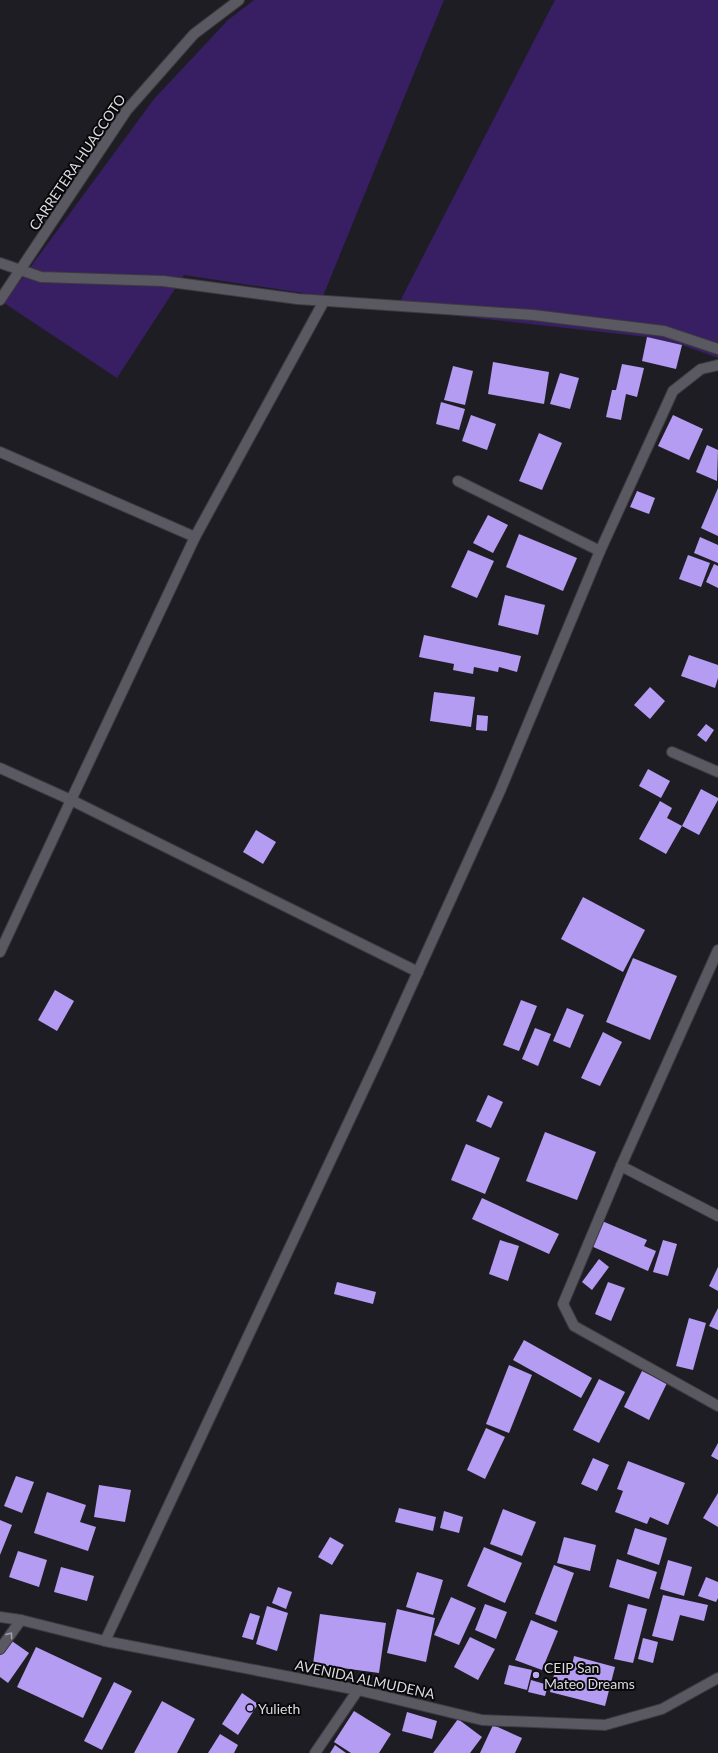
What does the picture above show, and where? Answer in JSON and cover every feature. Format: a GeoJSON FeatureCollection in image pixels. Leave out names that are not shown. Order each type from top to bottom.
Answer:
{"type":"FeatureCollection","features":[{"type":"Feature","properties":{"kind":"street","name":"CARRETERA HUACCOTO"},"geometry":{"type":"LineString","coordinates":[[0,300],[127,110],[194,34],[240,0]]}},
{"type":"Feature","properties":{"kind":"street"},"geometry":{"type":"LineString","coordinates":[[0,263],[41,277],[163,281],[298,299],[556,318],[664,331],[718,349]]}},
{"type":"Feature","properties":{"kind":"street"},"geometry":{"type":"LineString","coordinates":[[0,952],[195,537],[324,301]]}},
{"type":"Feature","properties":{"kind":"street"},"geometry":{"type":"LineString","coordinates":[[105,1640],[418,972],[500,791],[600,551],[673,391],[701,369],[718,365]]}},
{"type":"Feature","properties":{"kind":"street"},"geometry":{"type":"LineString","coordinates":[[0,452],[195,537]]}},
{"type":"Feature","properties":{"kind":"street"},"geometry":{"type":"LineString","coordinates":[[458,481],[600,551]]}},
{"type":"Feature","properties":{"kind":"street"},"geometry":{"type":"LineString","coordinates":[[672,752],[718,772]]}},
{"type":"Feature","properties":{"kind":"street"},"geometry":{"type":"LineString","coordinates":[[0,768],[71,800],[418,972]]}},
{"type":"Feature","properties":{"kind":"street"},"geometry":{"type":"LineString","coordinates":[[718,950],[621,1166],[563,1304],[574,1326],[718,1406]]}},
{"type":"Feature","properties":{"kind":"street"},"geometry":{"type":"LineString","coordinates":[[621,1166],[718,1216]]}},
{"type":"Feature","properties":{"kind":"street","name":"AVENIDA ALMUDENA"},"geometry":{"type":"LineString","coordinates":[[0,1617],[21,1620],[105,1640],[358,1690],[482,1720],[605,1724],[662,1708],[718,1678]]}},
{"type":"Feature","properties":{"kind":"street"},"geometry":{"type":"LineString","coordinates":[[0,1649],[21,1620]]}},
{"type":"Feature","properties":{"kind":"street"},"geometry":{"type":"LineString","coordinates":[[315,1753],[358,1690]]}},
{"type":"Feature","properties":{"kind":"shaded area"},"geometry":{"type":"Polygon","coordinates":[[[254,0],[444,0],[323,296],[184,275],[117,378],[4,303],[154,99],[228,20],[254,0]]]}},
{"type":"Feature","properties":{"kind":"shaded area"},"geometry":{"type":"Polygon","coordinates":[[[555,0],[718,0],[718,358],[682,345],[647,337],[396,309],[555,0]]]}},
{"type":"Feature","properties":{"kind":"building"},"geometry":{"type":"Polygon","coordinates":[[[647,337],[682,345],[676,369],[642,361],[647,337]]]}},
{"type":"Feature","properties":{"kind":"building"},"geometry":{"type":"Polygon","coordinates":[[[493,362],[549,372],[544,404],[488,394],[493,362]]]}},
{"type":"Feature","properties":{"kind":"building"},"geometry":{"type":"Polygon","coordinates":[[[622,364],[644,368],[637,397],[626,394],[621,420],[606,417],[612,390],[616,390],[622,364]]]}},
{"type":"Feature","properties":{"kind":"building"},"geometry":{"type":"Polygon","coordinates":[[[453,366],[473,371],[465,405],[444,400],[453,366]]]}},
{"type":"Feature","properties":{"kind":"building"},"geometry":{"type":"Polygon","coordinates":[[[560,373],[579,378],[570,409],[550,404],[560,373]]]}},
{"type":"Feature","properties":{"kind":"building"},"geometry":{"type":"Polygon","coordinates":[[[441,402],[465,409],[459,430],[436,424],[441,402]]]}},
{"type":"Feature","properties":{"kind":"building"},"geometry":{"type":"Polygon","coordinates":[[[471,415],[496,424],[487,450],[462,441],[471,415]]]}},
{"type":"Feature","properties":{"kind":"building"},"geometry":{"type":"Polygon","coordinates":[[[673,415],[703,429],[689,460],[658,446],[673,415]]]}},
{"type":"Feature","properties":{"kind":"building"},"geometry":{"type":"Polygon","coordinates":[[[539,433],[562,443],[542,490],[519,481],[539,433]]]}},
{"type":"Feature","properties":{"kind":"building"},"geometry":{"type":"Polygon","coordinates":[[[707,445],[718,450],[717,481],[696,472],[707,445]]]}},
{"type":"Feature","properties":{"kind":"building"},"geometry":{"type":"Polygon","coordinates":[[[718,488],[718,536],[701,528],[718,488]]]}},
{"type":"Feature","properties":{"kind":"building"},"geometry":{"type":"Polygon","coordinates":[[[637,491],[655,498],[649,514],[630,507],[637,491]]]}},
{"type":"Feature","properties":{"kind":"building"},"geometry":{"type":"Polygon","coordinates":[[[488,515],[508,525],[493,553],[473,543],[488,515]]]}},
{"type":"Feature","properties":{"kind":"building"},"geometry":{"type":"Polygon","coordinates":[[[519,534],[577,558],[563,591],[506,567],[519,534]]]}},
{"type":"Feature","properties":{"kind":"building"},"geometry":{"type":"Polygon","coordinates":[[[700,537],[718,545],[718,563],[694,553],[700,537]]]}},
{"type":"Feature","properties":{"kind":"building"},"geometry":{"type":"Polygon","coordinates":[[[468,550],[494,561],[477,598],[451,587],[468,550]]]}},
{"type":"Feature","properties":{"kind":"building"},"geometry":{"type":"Polygon","coordinates":[[[688,555],[710,563],[701,587],[679,579],[688,555]]]}},
{"type":"Feature","properties":{"kind":"building"},"geometry":{"type":"Polygon","coordinates":[[[714,564],[718,566],[718,588],[706,582],[714,564]]]}},
{"type":"Feature","properties":{"kind":"building"},"geometry":{"type":"Polygon","coordinates":[[[505,595],[545,605],[538,635],[498,625],[505,595]]]}},
{"type":"Feature","properties":{"kind":"building"},"geometry":{"type":"Polygon","coordinates":[[[424,635],[521,656],[517,672],[499,667],[498,672],[474,667],[473,674],[453,670],[454,664],[419,657],[424,635]]]}},
{"type":"Feature","properties":{"kind":"building"},"geometry":{"type":"Polygon","coordinates":[[[689,655],[718,665],[718,678],[715,688],[681,676],[689,655]]]}},
{"type":"Feature","properties":{"kind":"building"},"geometry":{"type":"Polygon","coordinates":[[[650,687],[665,701],[650,719],[634,705],[650,687]]]}},
{"type":"Feature","properties":{"kind":"building"},"geometry":{"type":"Polygon","coordinates":[[[434,692],[475,697],[471,727],[430,721],[434,692]]]}},
{"type":"Feature","properties":{"kind":"building"},"geometry":{"type":"Polygon","coordinates":[[[477,715],[488,716],[487,731],[476,730],[477,715]]]}},
{"type":"Feature","properties":{"kind":"building"},"geometry":{"type":"Polygon","coordinates":[[[706,724],[714,730],[706,742],[697,735],[706,724]]]}},
{"type":"Feature","properties":{"kind":"building"},"geometry":{"type":"Polygon","coordinates":[[[648,769],[670,781],[661,798],[639,786],[648,769]]]}},
{"type":"Feature","properties":{"kind":"building"},"geometry":{"type":"Polygon","coordinates":[[[701,789],[718,798],[718,800],[699,835],[682,826],[701,789]]]}},
{"type":"Feature","properties":{"kind":"building"},"geometry":{"type":"Polygon","coordinates":[[[660,801],[672,808],[667,818],[682,826],[666,854],[639,839],[660,801]]]}},
{"type":"Feature","properties":{"kind":"building"},"geometry":{"type":"Polygon","coordinates":[[[256,830],[276,842],[263,864],[243,852],[256,830]]]}},
{"type":"Feature","properties":{"kind":"building"},"geometry":{"type":"Polygon","coordinates":[[[583,897],[645,930],[623,972],[561,939],[583,897]]]}},
{"type":"Feature","properties":{"kind":"building"},"geometry":{"type":"Polygon","coordinates":[[[633,958],[677,976],[650,1040],[606,1022],[633,958]]]}},
{"type":"Feature","properties":{"kind":"building"},"geometry":{"type":"Polygon","coordinates":[[[55,990],[74,1001],[57,1031],[38,1020],[55,990]]]}},
{"type":"Feature","properties":{"kind":"building"},"geometry":{"type":"Polygon","coordinates":[[[521,1000],[537,1006],[519,1051],[503,1045],[521,1000]]]}},
{"type":"Feature","properties":{"kind":"building"},"geometry":{"type":"Polygon","coordinates":[[[567,1008],[584,1015],[570,1048],[553,1041],[567,1008]]]}},
{"type":"Feature","properties":{"kind":"building"},"geometry":{"type":"Polygon","coordinates":[[[535,1028],[551,1034],[538,1066],[522,1059],[535,1028]]]}},
{"type":"Feature","properties":{"kind":"building"},"geometry":{"type":"Polygon","coordinates":[[[603,1032],[622,1042],[600,1086],[581,1078],[603,1032]]]}},
{"type":"Feature","properties":{"kind":"building"},"geometry":{"type":"Polygon","coordinates":[[[488,1095],[503,1102],[491,1128],[476,1121],[488,1095]]]}},
{"type":"Feature","properties":{"kind":"building"},"geometry":{"type":"Polygon","coordinates":[[[545,1132],[596,1152],[577,1200],[526,1181],[545,1132]]]}},
{"type":"Feature","properties":{"kind":"building"},"geometry":{"type":"Polygon","coordinates":[[[466,1144],[500,1158],[485,1194],[451,1180],[466,1144]]]}},
{"type":"Feature","properties":{"kind":"building"},"geometry":{"type":"Polygon","coordinates":[[[482,1198],[559,1234],[549,1254],[472,1219],[482,1198]]]}},
{"type":"Feature","properties":{"kind":"building"},"geometry":{"type":"Polygon","coordinates":[[[602,1221],[647,1240],[644,1246],[656,1251],[648,1271],[591,1246],[602,1221]]]}},
{"type":"Feature","properties":{"kind":"building"},"geometry":{"type":"Polygon","coordinates":[[[500,1240],[519,1246],[508,1281],[489,1274],[500,1240]]]}},
{"type":"Feature","properties":{"kind":"building"},"geometry":{"type":"Polygon","coordinates":[[[663,1240],[677,1244],[668,1276],[653,1272],[663,1240]]]}},
{"type":"Feature","properties":{"kind":"building"},"geometry":{"type":"Polygon","coordinates":[[[599,1259],[609,1267],[592,1290],[582,1282],[599,1259]]]}},
{"type":"Feature","properties":{"kind":"building"},"geometry":{"type":"Polygon","coordinates":[[[718,1267],[718,1291],[709,1286],[718,1267]]]}},
{"type":"Feature","properties":{"kind":"building"},"geometry":{"type":"Polygon","coordinates":[[[337,1282],[376,1292],[373,1304],[334,1294],[337,1282]]]}},
{"type":"Feature","properties":{"kind":"building"},"geometry":{"type":"Polygon","coordinates":[[[608,1282],[625,1288],[611,1321],[595,1314],[608,1282]]]}},
{"type":"Feature","properties":{"kind":"building"},"geometry":{"type":"Polygon","coordinates":[[[718,1308],[718,1330],[709,1326],[718,1308]]]}},
{"type":"Feature","properties":{"kind":"building"},"geometry":{"type":"Polygon","coordinates":[[[689,1318],[706,1323],[693,1370],[676,1366],[689,1318]]]}},
{"type":"Feature","properties":{"kind":"building"},"geometry":{"type":"Polygon","coordinates":[[[524,1340],[592,1378],[581,1398],[513,1360],[524,1340]]]}},
{"type":"Feature","properties":{"kind":"building"},"geometry":{"type":"Polygon","coordinates":[[[509,1365],[532,1375],[509,1433],[486,1424],[509,1365]]]}},
{"type":"Feature","properties":{"kind":"building"},"geometry":{"type":"Polygon","coordinates":[[[642,1371],[667,1383],[649,1420],[624,1407],[642,1371]]]}},
{"type":"Feature","properties":{"kind":"building"},"geometry":{"type":"Polygon","coordinates":[[[599,1379],[625,1392],[599,1443],[573,1430],[599,1379]]]}},
{"type":"Feature","properties":{"kind":"building"},"geometry":{"type":"Polygon","coordinates":[[[486,1428],[505,1437],[485,1479],[467,1470],[486,1428]]]}},
{"type":"Feature","properties":{"kind":"building"},"geometry":{"type":"Polygon","coordinates":[[[718,1443],[718,1460],[711,1456],[718,1443]]]}},
{"type":"Feature","properties":{"kind":"building"},"geometry":{"type":"Polygon","coordinates":[[[593,1458],[609,1465],[597,1491],[581,1484],[593,1458]]]}},
{"type":"Feature","properties":{"kind":"building"},"geometry":{"type":"Polygon","coordinates":[[[628,1461],[685,1483],[668,1525],[650,1517],[647,1524],[615,1512],[623,1491],[617,1489],[628,1461]]]}},
{"type":"Feature","properties":{"kind":"building"},"geometry":{"type":"Polygon","coordinates":[[[16,1476],[34,1482],[22,1513],[4,1506],[16,1476]]]}},
{"type":"Feature","properties":{"kind":"building"},"geometry":{"type":"Polygon","coordinates":[[[99,1485],[131,1490],[125,1522],[94,1517],[99,1485]]]}},
{"type":"Feature","properties":{"kind":"building"},"geometry":{"type":"Polygon","coordinates":[[[47,1492],[86,1505],[80,1522],[96,1527],[88,1551],[34,1533],[47,1492]]]}},
{"type":"Feature","properties":{"kind":"building"},"geometry":{"type":"Polygon","coordinates":[[[718,1493],[718,1527],[703,1518],[718,1493]]]}},
{"type":"Feature","properties":{"kind":"building"},"geometry":{"type":"Polygon","coordinates":[[[399,1508],[436,1517],[433,1531],[395,1522],[399,1508]]]}},
{"type":"Feature","properties":{"kind":"building"},"geometry":{"type":"Polygon","coordinates":[[[503,1509],[536,1522],[522,1556],[490,1544],[503,1509]]]}},
{"type":"Feature","properties":{"kind":"building"},"geometry":{"type":"Polygon","coordinates":[[[444,1511],[463,1517],[459,1533],[440,1528],[444,1511]]]}},
{"type":"Feature","properties":{"kind":"building"},"geometry":{"type":"Polygon","coordinates":[[[0,1520],[12,1525],[0,1555],[0,1520]]]}},
{"type":"Feature","properties":{"kind":"building"},"geometry":{"type":"Polygon","coordinates":[[[635,1528],[667,1538],[659,1565],[627,1554],[635,1528]]]}},
{"type":"Feature","properties":{"kind":"building"},"geometry":{"type":"Polygon","coordinates":[[[330,1537],[344,1545],[332,1565],[318,1557],[330,1537]]]}},
{"type":"Feature","properties":{"kind":"building"},"geometry":{"type":"Polygon","coordinates":[[[564,1537],[596,1545],[590,1571],[557,1563],[564,1537]]]}},
{"type":"Feature","properties":{"kind":"building"},"geometry":{"type":"Polygon","coordinates":[[[484,1547],[522,1563],[505,1603],[467,1586],[484,1547]]]}},
{"type":"Feature","properties":{"kind":"building"},"geometry":{"type":"Polygon","coordinates":[[[18,1551],[47,1560],[39,1587],[9,1577],[18,1551]]]}},
{"type":"Feature","properties":{"kind":"building"},"geometry":{"type":"Polygon","coordinates":[[[617,1559],[657,1572],[649,1599],[609,1587],[617,1559]]]}},
{"type":"Feature","properties":{"kind":"building"},"geometry":{"type":"Polygon","coordinates":[[[668,1560],[692,1567],[684,1596],[660,1589],[668,1560]]]}},
{"type":"Feature","properties":{"kind":"building"},"geometry":{"type":"Polygon","coordinates":[[[554,1565],[574,1573],[556,1622],[535,1614],[554,1565]]]}},
{"type":"Feature","properties":{"kind":"building"},"geometry":{"type":"Polygon","coordinates":[[[61,1567],[94,1576],[87,1601],[54,1592],[61,1567]]]}},
{"type":"Feature","properties":{"kind":"building"},"geometry":{"type":"Polygon","coordinates":[[[417,1572],[443,1580],[433,1615],[406,1607],[417,1572]]]}},
{"type":"Feature","properties":{"kind":"building"},"geometry":{"type":"Polygon","coordinates":[[[706,1577],[718,1582],[718,1598],[716,1602],[698,1596],[706,1577]]]}},
{"type":"Feature","properties":{"kind":"building"},"geometry":{"type":"Polygon","coordinates":[[[278,1587],[292,1592],[286,1609],[272,1603],[278,1587]]]}},
{"type":"Feature","properties":{"kind":"building"},"geometry":{"type":"Polygon","coordinates":[[[663,1595],[708,1605],[704,1621],[680,1615],[673,1641],[652,1636],[663,1595]]]}},
{"type":"Feature","properties":{"kind":"building"},"geometry":{"type":"Polygon","coordinates":[[[451,1597],[476,1608],[459,1645],[434,1635],[451,1597]]]}},
{"type":"Feature","properties":{"kind":"building"},"geometry":{"type":"Polygon","coordinates":[[[485,1604],[507,1612],[496,1639],[475,1630],[485,1604]]]}},
{"type":"Feature","properties":{"kind":"building"},"geometry":{"type":"Polygon","coordinates":[[[628,1604],[647,1609],[633,1663],[614,1659],[628,1604]]]}},
{"type":"Feature","properties":{"kind":"building"},"geometry":{"type":"Polygon","coordinates":[[[267,1606],[288,1613],[277,1651],[256,1644],[267,1606]]]}},
{"type":"Feature","properties":{"kind":"building"},"geometry":{"type":"Polygon","coordinates":[[[397,1609],[435,1618],[426,1662],[387,1653],[397,1609]]]}},
{"type":"Feature","properties":{"kind":"building"},"geometry":{"type":"Polygon","coordinates":[[[250,1613],[260,1616],[253,1640],[242,1637],[250,1613]]]}},
{"type":"Feature","properties":{"kind":"building"},"geometry":{"type":"Polygon","coordinates":[[[320,1614],[386,1623],[379,1673],[313,1664],[320,1614]]]}},
{"type":"Feature","properties":{"kind":"building"},"geometry":{"type":"Polygon","coordinates":[[[531,1620],[558,1631],[542,1670],[515,1660],[531,1620]]]}},
{"type":"Feature","properties":{"kind":"building"},"geometry":{"type":"Polygon","coordinates":[[[470,1637],[495,1649],[478,1680],[454,1667],[470,1637]]]}},
{"type":"Feature","properties":{"kind":"building"},"geometry":{"type":"Polygon","coordinates":[[[643,1638],[658,1642],[653,1663],[638,1659],[643,1638]]]}},
{"type":"Feature","properties":{"kind":"building"},"geometry":{"type":"Polygon","coordinates":[[[9,1639],[29,1653],[8,1683],[0,1677],[0,1652],[9,1639]]]}},
{"type":"Feature","properties":{"kind":"building"},"geometry":{"type":"Polygon","coordinates":[[[36,1647],[102,1678],[83,1718],[17,1687],[36,1647]]]}},
{"type":"Feature","properties":{"kind":"building"},"geometry":{"type":"Polygon","coordinates":[[[574,1656],[615,1667],[605,1706],[550,1692],[556,1666],[571,1670],[574,1656]]]}},
{"type":"Feature","properties":{"kind":"building"},"geometry":{"type":"Polygon","coordinates":[[[509,1665],[532,1670],[527,1690],[504,1684],[509,1665]]]}},
{"type":"Feature","properties":{"kind":"building"},"geometry":{"type":"Polygon","coordinates":[[[531,1680],[548,1685],[545,1696],[528,1692],[531,1680]]]}},
{"type":"Feature","properties":{"kind":"building"},"geometry":{"type":"Polygon","coordinates":[[[114,1682],[132,1691],[102,1750],[84,1741],[114,1682]]]}},
{"type":"Feature","properties":{"kind":"building"},"geometry":{"type":"Polygon","coordinates":[[[242,1693],[258,1704],[238,1735],[222,1724],[242,1693]]]}},
{"type":"Feature","properties":{"kind":"building"},"geometry":{"type":"Polygon","coordinates":[[[162,1701],[195,1719],[177,1753],[134,1753],[162,1701]]]}},
{"type":"Feature","properties":{"kind":"building"},"geometry":{"type":"Polygon","coordinates":[[[354,1711],[391,1734],[379,1753],[351,1753],[334,1742],[354,1711]]]}},
{"type":"Feature","properties":{"kind":"building"},"geometry":{"type":"Polygon","coordinates":[[[407,1712],[437,1721],[432,1739],[402,1731],[407,1712]]]}},
{"type":"Feature","properties":{"kind":"building"},"geometry":{"type":"Polygon","coordinates":[[[458,1719],[482,1737],[470,1753],[433,1753],[458,1719]]]}},
{"type":"Feature","properties":{"kind":"building"},"geometry":{"type":"Polygon","coordinates":[[[493,1725],[522,1738],[515,1753],[480,1753],[493,1725]]]}},
{"type":"Feature","properties":{"kind":"building"},"geometry":{"type":"Polygon","coordinates":[[[220,1734],[238,1745],[234,1753],[208,1753],[220,1734]]]}},
{"type":"Feature","properties":{"kind":"building"},"geometry":{"type":"Polygon","coordinates":[[[335,1745],[346,1753],[330,1753],[335,1745]]]}},
{"type":"Feature","properties":{"kind":"place","name":"CEIP San Mateo Dreams"},"geometry":{"type":"Point","coordinates":[536,1675]}},
{"type":"Feature","properties":{"kind":"place","name":"Yulieth"},"geometry":{"type":"Point","coordinates":[250,1708]}}]}
